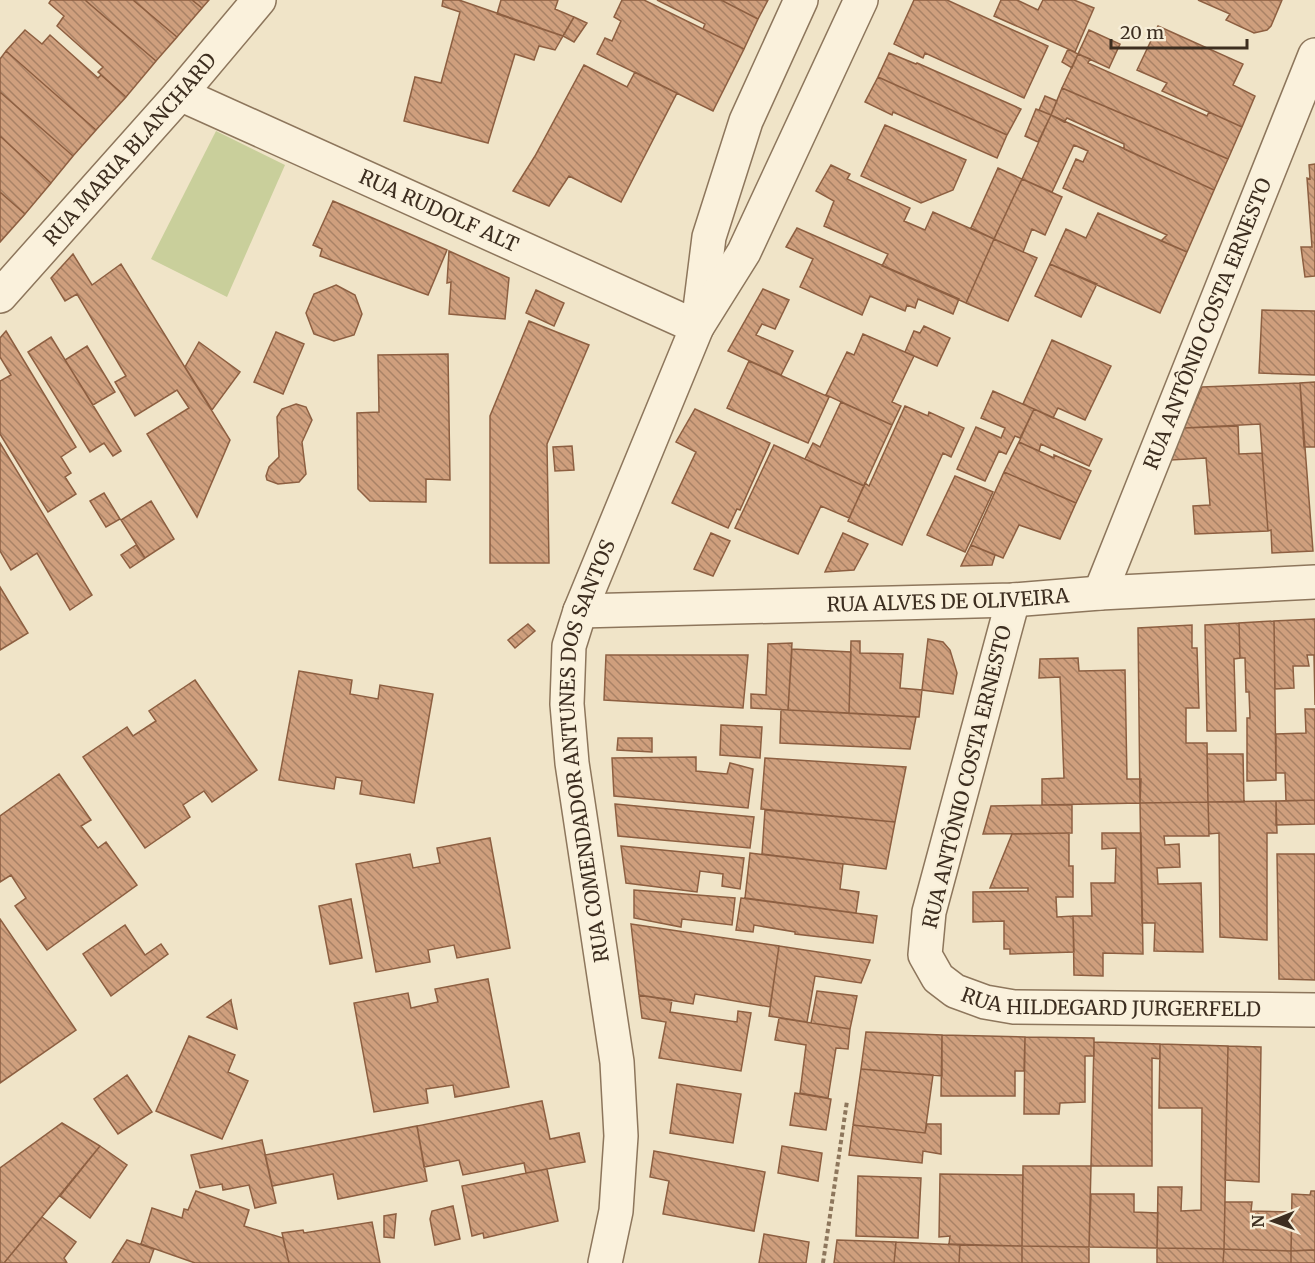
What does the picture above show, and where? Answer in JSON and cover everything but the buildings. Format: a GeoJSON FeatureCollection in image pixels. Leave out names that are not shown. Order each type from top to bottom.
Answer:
{"type":"FeatureCollection","features":[{"type":"Feature","properties":{"kind":"street","name":"RUA MARIA BLANCHARD"},"geometry":{"type":"LineString","coordinates":[[0,296],[180,94],[259,0]]}},
{"type":"Feature","properties":{"kind":"street","name":"RUA COMENDADOR ANTUNES DOS SANTOS"},"geometry":{"type":"LineString","coordinates":[[697,327],[709,237],[746,121],[801,0]]}},
{"type":"Feature","properties":{"kind":"street","name":"RUA COMENDADOR ANTUNES DOS SANTOS"},"geometry":{"type":"LineString","coordinates":[[605,1263],[615,1211],[621,1136],[617,1062],[572,763],[567,704],[570,646],[580,610],[697,327],[744,252],[861,0]]}},
{"type":"Feature","properties":{"kind":"street","name":"RUA ANTÔNIO COSTA ERNESTO"},"geometry":{"type":"LineString","coordinates":[[1100,593],[1312,72]]}},
{"type":"Feature","properties":{"kind":"street","name":"RUA RUDOLF ALT"},"geometry":{"type":"LineString","coordinates":[[180,94],[697,327]]}},
{"type":"Feature","properties":{"kind":"street","name":"RUA ALVES DE OLIVEIRA"},"geometry":{"type":"LineString","coordinates":[[580,610],[1012,600],[1315,582]]}},
{"type":"Feature","properties":{"kind":"street","name":"RUA ANTÔNIO COSTA ERNESTO"},"geometry":{"type":"LineString","coordinates":[[924,955],[929,912],[1012,600]]}},
{"type":"Feature","properties":{"kind":"street","name":"RUA HILDEGARD JURGERFELD"},"geometry":{"type":"LineString","coordinates":[[924,955],[939,978],[955,991],[985,1002],[1014,1007],[1315,1010]]}},
{"type":"Feature","properties":{"kind":"path"},"geometry":{"type":"LineString","coordinates":[[823,1263],[847,1101]]}},
{"type":"Feature","properties":{"kind":"green space"},"geometry":{"type":"Polygon","coordinates":[[[216,131],[285,165],[227,297],[151,259],[216,131]]]}}]}
